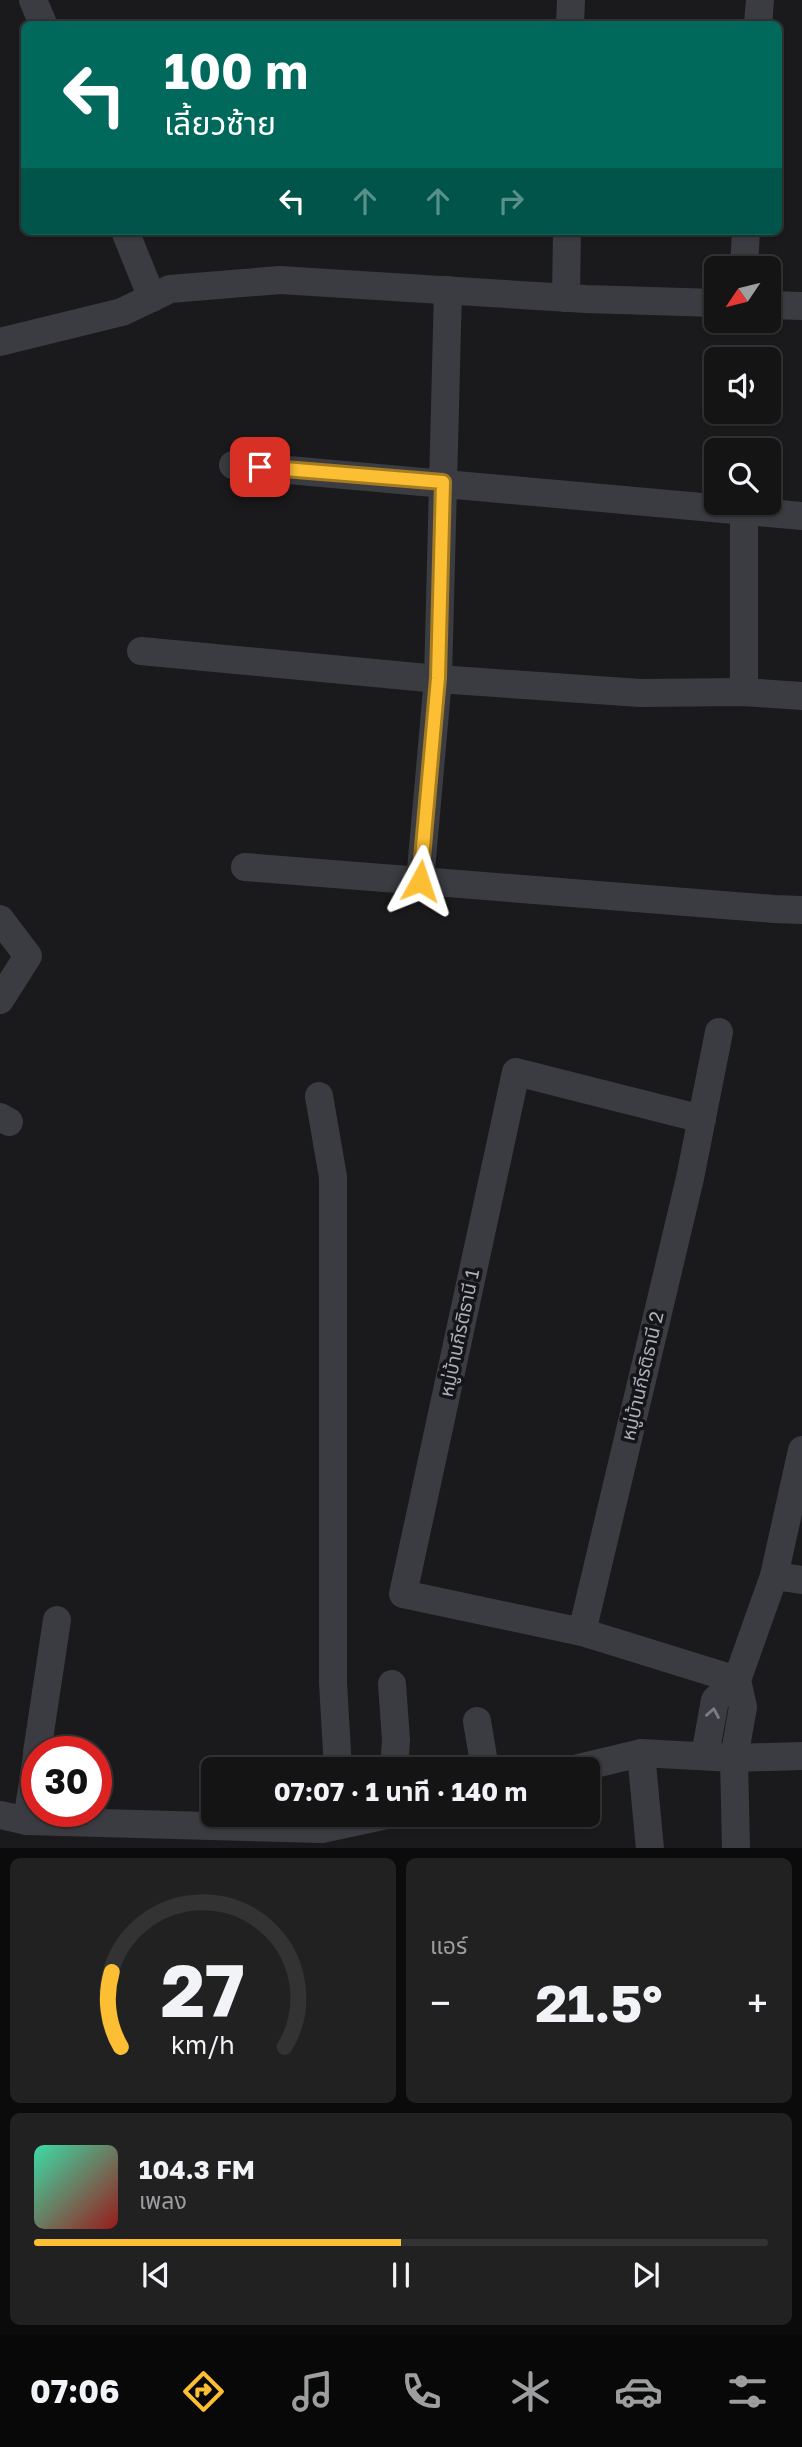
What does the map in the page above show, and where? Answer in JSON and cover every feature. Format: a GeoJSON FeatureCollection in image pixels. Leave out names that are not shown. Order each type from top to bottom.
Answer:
{"type":"FeatureCollection","features":[{"type":"Feature","properties":{"kind":"street"},"geometry":{"type":"LineString","coordinates":[[33,0],[42,21]]}},
{"type":"Feature","properties":{"kind":"street"},"geometry":{"type":"LineString","coordinates":[[570,0],[570,21]]}},
{"type":"Feature","properties":{"kind":"street"},"geometry":{"type":"LineString","coordinates":[[758,21],[760,0]]}},
{"type":"Feature","properties":{"kind":"street"},"geometry":{"type":"LineString","coordinates":[[127,235],[152,298]]}},
{"type":"Feature","properties":{"kind":"street"},"geometry":{"type":"LineString","coordinates":[[565,298],[567,235]]}},
{"type":"Feature","properties":{"kind":"street"},"geometry":{"type":"LineString","coordinates":[[745,256],[746,235]]}},
{"type":"Feature","properties":{"kind":"street"},"geometry":{"type":"LineString","coordinates":[[0,342],[122,312],[170,289],[280,280],[565,298],[704,303]]}},
{"type":"Feature","properties":{"kind":"street"},"geometry":{"type":"LineString","coordinates":[[420,881],[438,678],[448,290]]}},
{"type":"Feature","properties":{"kind":"street"},"geometry":{"type":"LineString","coordinates":[[781,305],[802,306]]}},
{"type":"Feature","properties":{"kind":"street"},"geometry":{"type":"LineString","coordinates":[[233,465],[704,507]]}},
{"type":"Feature","properties":{"kind":"street"},"geometry":{"type":"LineString","coordinates":[[781,514],[802,516]]}},
{"type":"Feature","properties":{"kind":"street"},"geometry":{"type":"LineString","coordinates":[[744,515],[744,692]]}},
{"type":"Feature","properties":{"kind":"street"},"geometry":{"type":"LineString","coordinates":[[141,651],[640,693],[744,692],[802,696]]}},
{"type":"Feature","properties":{"kind":"street"},"geometry":{"type":"LineString","coordinates":[[244,867],[802,910]]}},
{"type":"Feature","properties":{"kind":"street"},"geometry":{"type":"LineString","coordinates":[[0,919],[28,956],[0,1000]]}},
{"type":"Feature","properties":{"kind":"street","name":"หมู่บ้านกีรติธานี 2"},"geometry":{"type":"LineString","coordinates":[[582,1632],[702,1119],[719,1032]]}},
{"type":"Feature","properties":{"kind":"street","name":"หมู่บ้านกีรติธานี 1"},"geometry":{"type":"LineString","coordinates":[[582,1632],[403,1594],[516,1072],[702,1119]]}},
{"type":"Feature","properties":{"kind":"street"},"geometry":{"type":"LineString","coordinates":[[319,1096],[333,1177],[333,1683],[337,1757]]}},
{"type":"Feature","properties":{"kind":"street"},"geometry":{"type":"LineString","coordinates":[[705,1755],[715,1700],[737,1680],[774,1576],[802,1450]]}},
{"type":"Feature","properties":{"kind":"street"},"geometry":{"type":"LineString","coordinates":[[774,1576],[802,1580]]}},
{"type":"Feature","properties":{"kind":"street"},"geometry":{"type":"LineString","coordinates":[[40,1736],[57,1620]]}},
{"type":"Feature","properties":{"kind":"street"},"geometry":{"type":"LineString","coordinates":[[582,1632],[737,1680]]}},
{"type":"Feature","properties":{"kind":"street"},"geometry":{"type":"LineString","coordinates":[[736,1848],[734,1758],[743,1707],[737,1680]]}},
{"type":"Feature","properties":{"kind":"street"},"geometry":{"type":"LineString","coordinates":[[392,1684],[395,1757]]}},
{"type":"Feature","properties":{"kind":"street"},"geometry":{"type":"LineString","coordinates":[[477,1721],[483,1757]]}},
{"type":"Feature","properties":{"kind":"street"},"geometry":{"type":"LineString","coordinates":[[641,1753],[650,1848]]}},
{"type":"Feature","properties":{"kind":"street"},"geometry":{"type":"LineString","coordinates":[[600,1763],[641,1753],[734,1758],[802,1756]]}},
{"type":"Feature","properties":{"kind":"street"},"geometry":{"type":"LineString","coordinates":[[0,1815],[21,1820]]}},
{"type":"Feature","properties":{"kind":"street"},"geometry":{"type":"LineString","coordinates":[[112,1824],[332,1830]]}},
{"type":"Feature","properties":{"kind":"route"},"geometry":{"type":"LineString","coordinates":[[260,467],[443,482],[438,678],[420,881]]}}]}
